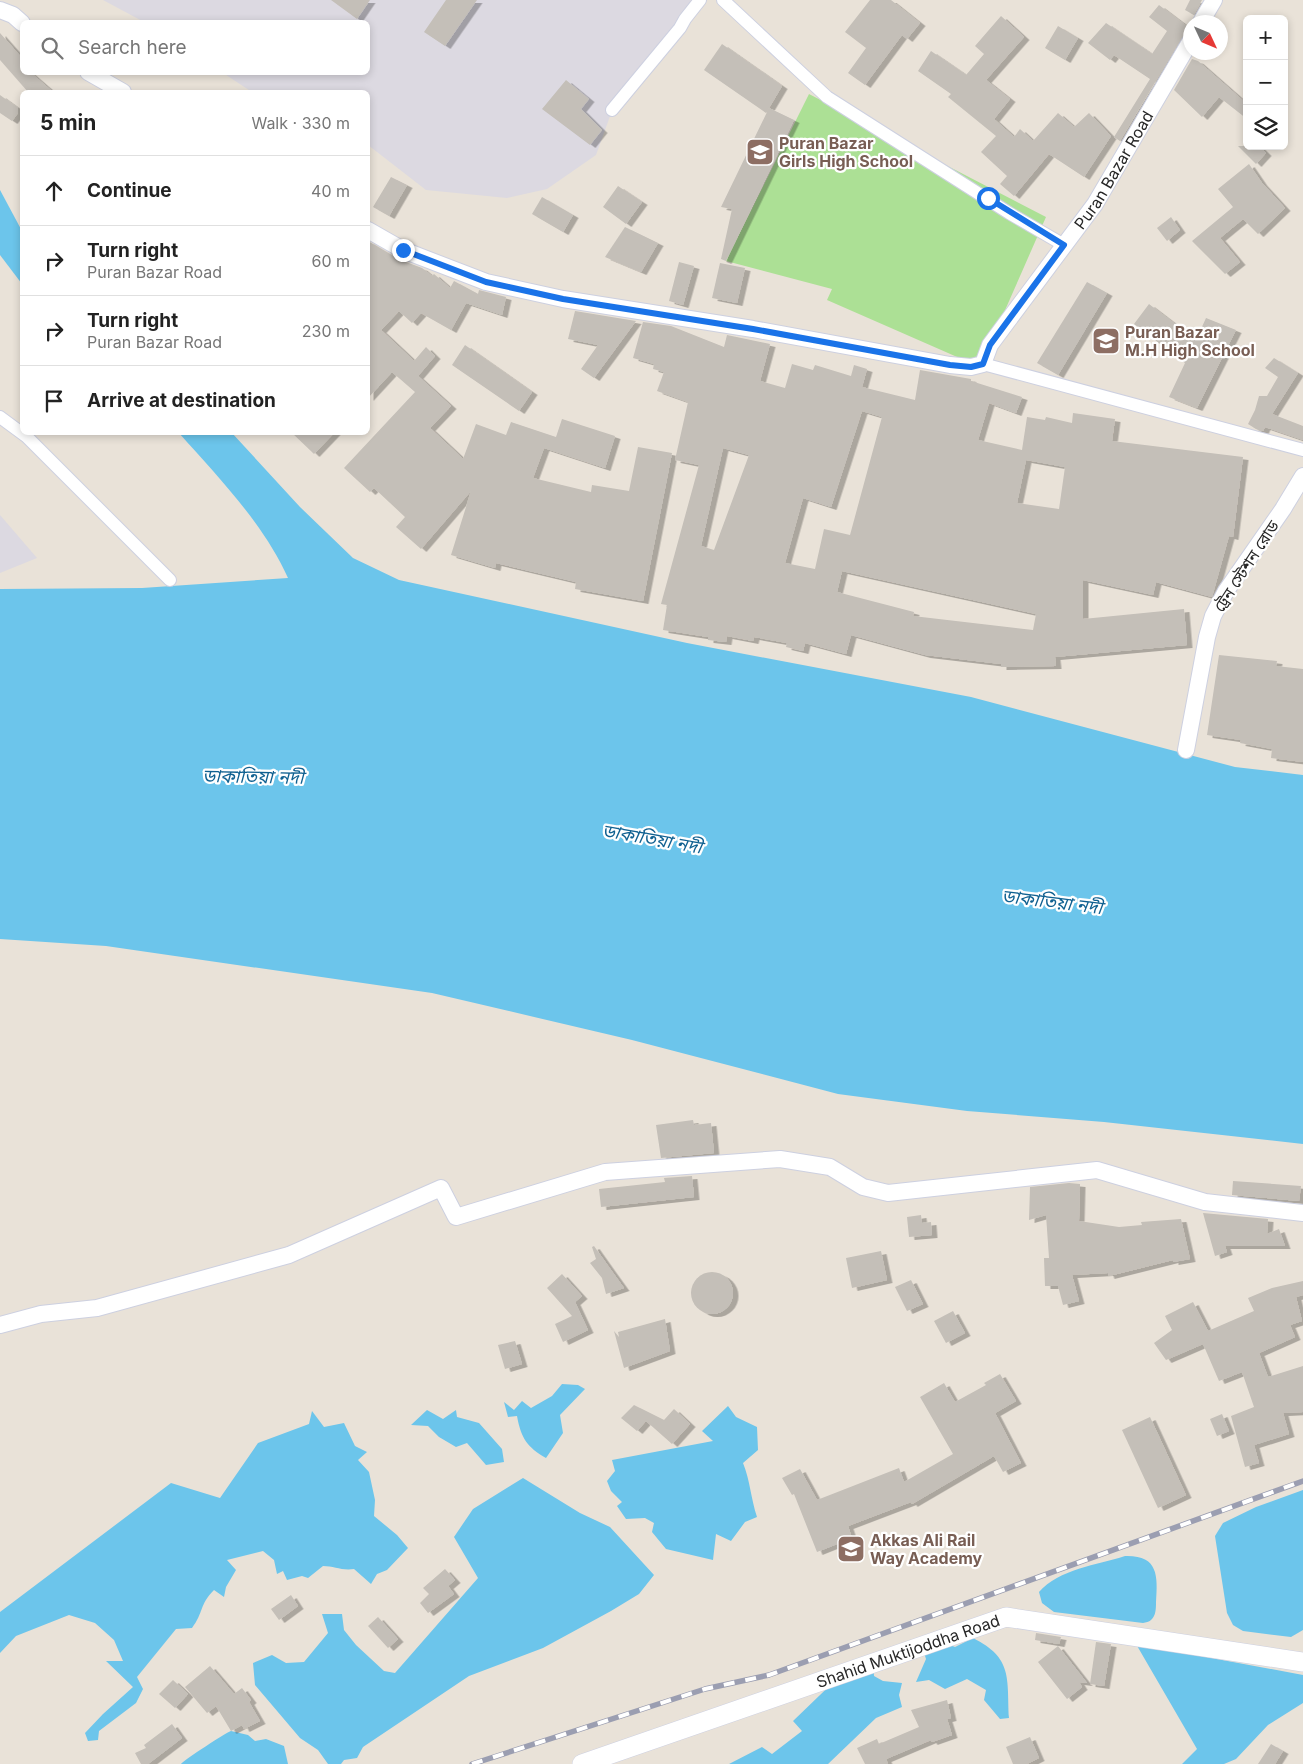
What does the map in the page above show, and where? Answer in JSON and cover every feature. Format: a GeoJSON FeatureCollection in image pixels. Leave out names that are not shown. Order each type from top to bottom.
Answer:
{"type":"FeatureCollection","features":[{"type":"Feature","properties":{"kind":"main road","name":"Shahid Muktijoddha Road"},"geometry":{"type":"LineString","coordinates":[[582,1764],[1006,1616],[1303,1662]]}},
{"type":"Feature","properties":{"kind":"street"},"geometry":{"type":"LineString","coordinates":[[612,110],[680,28],[700,0]]}},
{"type":"Feature","properties":{"kind":"street"},"geometry":{"type":"LineString","coordinates":[[723,0],[827,97],[1009,213],[1064,245]]}},
{"type":"Feature","properties":{"kind":"street"},"geometry":{"type":"LineString","coordinates":[[1205,15],[1214,0]]}},
{"type":"Feature","properties":{"kind":"street"},"geometry":{"type":"LineString","coordinates":[[0,10],[13,15],[20,21]]}},
{"type":"Feature","properties":{"kind":"street","name":"Puran Bazar Road"},"geometry":{"type":"LineString","coordinates":[[983,364],[990,345],[1095,204],[1183,54]]}},
{"type":"Feature","properties":{"kind":"street"},"geometry":{"type":"LineString","coordinates":[[93,75],[120,90]]}},
{"type":"Feature","properties":{"kind":"street"},"geometry":{"type":"LineString","coordinates":[[370,231],[403,250],[486,282],[950,365],[971,367],[983,364],[1303,450]]}},
{"type":"Feature","properties":{"kind":"street"},"geometry":{"type":"LineString","coordinates":[[0,418],[20,432]]}},
{"type":"Feature","properties":{"kind":"street"},"geometry":{"type":"LineString","coordinates":[[24,435],[170,580]]}},
{"type":"Feature","properties":{"kind":"street","name":"ট্রেন স্টেশন রোড"},"geometry":{"type":"LineString","coordinates":[[1186,750],[1207,637],[1213,616],[1226,591],[1283,509],[1303,476]]}},
{"type":"Feature","properties":{"kind":"street"},"geometry":{"type":"LineString","coordinates":[[0,1325],[41,1314],[97,1308],[290,1255],[441,1188],[456,1218],[605,1172],[780,1158],[830,1167],[863,1187],[888,1193],[1097,1170],[1205,1202],[1303,1212]]}},
{"type":"Feature","properties":{"kind":"shaded area"},"geometry":{"type":"Polygon","coordinates":[[[103,0],[691,0],[680,23],[618,94],[596,155],[547,189],[507,198],[426,190],[370,147],[370,90],[249,90],[226,75],[370,75],[370,20],[140,20],[103,0]]]}},
{"type":"Feature","properties":{"kind":"shaded area"},"geometry":{"type":"Polygon","coordinates":[[[0,515],[37,558],[0,573],[0,515]]]}},
{"type":"Feature","properties":{"kind":"green space"},"geometry":{"type":"Polygon","coordinates":[[[809,94],[1046,217],[980,367],[827,300],[832,289],[726,261],[809,94]]]}},
{"type":"Feature","properties":{"kind":"water"},"geometry":{"type":"Polygon","coordinates":[[[0,190],[20,227],[20,281],[0,255],[0,190]]]}},
{"type":"Feature","properties":{"kind":"water","name":"ডাকাতিয়া নদী"},"geometry":{"type":"Polygon","coordinates":[[[181,435],[234,435],[300,507],[353,558],[399,580],[687,643],[971,697],[1235,767],[1303,775],[1303,1144],[1104,1122],[967,1111],[838,1094],[632,1040],[432,993],[106,946],[0,939],[0,589],[142,588],[288,578],[266,538],[224,484],[181,435]]]}},
{"type":"Feature","properties":{"kind":"water"},"geometry":{"type":"Polygon","coordinates":[[[562,1384],[578,1385],[585,1389],[560,1415],[563,1433],[546,1458],[534,1450],[526,1441],[517,1416],[508,1417],[504,1402],[514,1410],[522,1401],[531,1408],[552,1396],[562,1384]]]}},
{"type":"Feature","properties":{"kind":"water"},"geometry":{"type":"Polygon","coordinates":[[[728,1406],[736,1417],[757,1427],[758,1450],[743,1463],[757,1517],[745,1522],[731,1541],[716,1534],[713,1560],[666,1549],[652,1532],[654,1523],[645,1518],[626,1519],[617,1506],[622,1502],[611,1491],[607,1481],[615,1471],[612,1460],[713,1441],[702,1431],[728,1406]]]}},
{"type":"Feature","properties":{"kind":"water"},"geometry":{"type":"Polygon","coordinates":[[[427,1410],[443,1419],[456,1410],[457,1417],[479,1423],[502,1449],[504,1462],[486,1465],[467,1443],[456,1447],[439,1437],[428,1426],[411,1425],[427,1410]]]}},
{"type":"Feature","properties":{"kind":"water"},"geometry":{"type":"Polygon","coordinates":[[[312,1411],[324,1427],[344,1423],[355,1446],[367,1452],[358,1460],[369,1472],[375,1500],[374,1516],[397,1535],[408,1548],[387,1570],[377,1574],[371,1584],[354,1569],[323,1566],[308,1578],[302,1576],[287,1580],[283,1571],[277,1574],[274,1560],[263,1551],[227,1560],[236,1570],[226,1587],[224,1597],[214,1590],[206,1600],[192,1628],[176,1629],[137,1677],[143,1689],[136,1703],[99,1731],[98,1740],[88,1741],[85,1733],[133,1687],[106,1661],[123,1661],[114,1640],[95,1623],[69,1615],[16,1636],[0,1653],[0,1612],[171,1483],[220,1498],[258,1443],[309,1424],[312,1411]]]}},
{"type":"Feature","properties":{"kind":"water"},"geometry":{"type":"Polygon","coordinates":[[[523,1478],[580,1513],[610,1527],[654,1575],[639,1594],[611,1611],[543,1648],[469,1676],[363,1747],[357,1758],[344,1760],[341,1764],[328,1764],[318,1750],[300,1738],[255,1685],[253,1663],[272,1655],[286,1663],[304,1662],[328,1633],[322,1614],[342,1614],[344,1630],[356,1645],[384,1671],[395,1673],[478,1578],[454,1537],[473,1509],[523,1478]]]}},
{"type":"Feature","properties":{"kind":"water"},"geometry":{"type":"Polygon","coordinates":[[[1303,1490],[1303,1630],[1291,1637],[1243,1631],[1233,1625],[1227,1613],[1215,1536],[1223,1523],[1256,1507],[1303,1490]]]}},
{"type":"Feature","properties":{"kind":"water"},"geometry":{"type":"Polygon","coordinates":[[[1125,1556],[1144,1559],[1154,1568],[1157,1583],[1156,1609],[1153,1618],[1149,1621],[1143,1623],[1054,1612],[1042,1603],[1039,1592],[1057,1578],[1079,1569],[1125,1556]]]}},
{"type":"Feature","properties":{"kind":"water"},"geometry":{"type":"Polygon","coordinates":[[[931,1637],[955,1647],[973,1638],[995,1653],[1005,1670],[1009,1718],[1000,1719],[984,1700],[986,1690],[967,1679],[945,1689],[929,1680],[916,1682],[926,1659],[920,1640],[931,1637]]]}},
{"type":"Feature","properties":{"kind":"water"},"geometry":{"type":"Polygon","coordinates":[[[1136,1644],[1303,1675],[1303,1703],[1268,1725],[1236,1759],[1224,1764],[1182,1764],[1197,1749],[1136,1644]]]}},
{"type":"Feature","properties":{"kind":"water"},"geometry":{"type":"Polygon","coordinates":[[[873,1659],[874,1676],[883,1681],[902,1683],[899,1695],[902,1707],[876,1718],[828,1764],[729,1764],[762,1747],[772,1754],[802,1731],[793,1721],[847,1669],[873,1659]]]}},
{"type":"Feature","properties":{"kind":"water"},"geometry":{"type":"Polygon","coordinates":[[[231,1731],[248,1735],[255,1741],[266,1739],[284,1746],[288,1764],[181,1764],[231,1731]]]}},
{"type":"Feature","properties":{"kind":"building"},"geometry":{"type":"Polygon","coordinates":[[[331,0],[370,0],[357,19],[331,0]]]}},
{"type":"Feature","properties":{"kind":"building"},"geometry":{"type":"Polygon","coordinates":[[[446,0],[477,0],[445,46],[424,32],[446,0]]]}},
{"type":"Feature","properties":{"kind":"building"},"geometry":{"type":"Polygon","coordinates":[[[870,0],[891,0],[920,23],[907,39],[902,35],[865,85],[848,73],[866,48],[845,32],[870,0]]]}},
{"type":"Feature","properties":{"kind":"building"},"geometry":{"type":"Polygon","coordinates":[[[1190,0],[1202,0],[1194,15],[1185,10],[1190,0]]]}},
{"type":"Feature","properties":{"kind":"building"},"geometry":{"type":"Polygon","coordinates":[[[1159,5],[1183,23],[1183,35],[1120,141],[1114,137],[1150,79],[1114,55],[1110,60],[1088,43],[1106,23],[1152,54],[1167,31],[1149,17],[1159,5]]]}},
{"type":"Feature","properties":{"kind":"building"},"geometry":{"type":"Polygon","coordinates":[[[1001,16],[1024,37],[986,80],[1010,99],[994,119],[1014,137],[1020,129],[1033,141],[1058,113],[1074,127],[1089,113],[1111,136],[1084,177],[1049,154],[1014,196],[1000,184],[1007,176],[981,152],[996,136],[948,97],[951,94],[918,71],[931,51],[966,75],[984,54],[975,46],[1001,16]]]}},
{"type":"Feature","properties":{"kind":"building"},"geometry":{"type":"Polygon","coordinates":[[[1058,26],[1078,38],[1065,60],[1045,48],[1058,26]]]}},
{"type":"Feature","properties":{"kind":"building"},"geometry":{"type":"Polygon","coordinates":[[[0,33],[20,56],[20,75],[33,75],[51,90],[26,90],[0,60],[0,33]]]}},
{"type":"Feature","properties":{"kind":"building"},"geometry":{"type":"Polygon","coordinates":[[[722,44],[782,86],[766,113],[704,70],[722,44]]]}},
{"type":"Feature","properties":{"kind":"building"},"geometry":{"type":"Polygon","coordinates":[[[1191,60],[1198,61],[1243,100],[1243,116],[1219,97],[1202,117],[1174,90],[1191,60]]]}},
{"type":"Feature","properties":{"kind":"building"},"geometry":{"type":"Polygon","coordinates":[[[566,80],[589,99],[581,109],[602,130],[590,145],[542,109],[566,80]]]}},
{"type":"Feature","properties":{"kind":"building"},"geometry":{"type":"Polygon","coordinates":[[[0,95],[18,108],[18,113],[12,121],[0,113],[0,95]]]}},
{"type":"Feature","properties":{"kind":"building"},"geometry":{"type":"Polygon","coordinates":[[[769,108],[794,120],[726,261],[721,259],[732,209],[721,207],[769,108]]]}},
{"type":"Feature","properties":{"kind":"building"},"geometry":{"type":"Polygon","coordinates":[[[1238,146],[1243,146],[1243,150],[1263,150],[1266,153],[1256,164],[1238,146]]]}},
{"type":"Feature","properties":{"kind":"building"},"geometry":{"type":"Polygon","coordinates":[[[1249,164],[1262,183],[1285,208],[1258,234],[1243,219],[1220,238],[1240,262],[1225,274],[1192,241],[1233,207],[1218,189],[1249,164]]]}},
{"type":"Feature","properties":{"kind":"building"},"geometry":{"type":"Polygon","coordinates":[[[391,177],[407,185],[389,216],[373,207],[391,177]]]}},
{"type":"Feature","properties":{"kind":"building"},"geometry":{"type":"Polygon","coordinates":[[[618,186],[642,202],[626,224],[603,207],[618,186]]]}},
{"type":"Feature","properties":{"kind":"building"},"geometry":{"type":"Polygon","coordinates":[[[542,197],[573,215],[563,232],[532,214],[542,197]]]}},
{"type":"Feature","properties":{"kind":"building"},"geometry":{"type":"Polygon","coordinates":[[[1171,217],[1180,230],[1167,241],[1157,228],[1171,217]]]}},
{"type":"Feature","properties":{"kind":"building"},"geometry":{"type":"Polygon","coordinates":[[[625,227],[658,243],[641,272],[605,257],[625,227]]]}},
{"type":"Feature","properties":{"kind":"building"},"geometry":{"type":"Polygon","coordinates":[[[370,242],[398,259],[422,268],[432,276],[434,274],[450,288],[454,281],[478,294],[479,290],[506,297],[502,315],[466,303],[451,330],[421,313],[412,323],[399,311],[381,330],[414,361],[426,347],[435,356],[418,376],[451,406],[430,428],[463,459],[476,424],[506,435],[511,422],[556,437],[562,419],[615,436],[605,468],[544,448],[533,478],[591,492],[592,485],[629,491],[638,447],[672,453],[643,601],[575,589],[576,582],[496,563],[495,568],[451,555],[471,491],[421,549],[396,527],[405,517],[374,488],[370,492],[344,468],[415,392],[392,372],[370,396],[370,242]]]}},
{"type":"Feature","properties":{"kind":"building"},"geometry":{"type":"Polygon","coordinates":[[[679,262],[694,266],[683,305],[669,301],[679,262]]]}},
{"type":"Feature","properties":{"kind":"building"},"geometry":{"type":"Polygon","coordinates":[[[720,263],[745,268],[737,303],[712,298],[720,263]]]}},
{"type":"Feature","properties":{"kind":"building"},"geometry":{"type":"Polygon","coordinates":[[[1087,282],[1107,293],[1058,375],[1037,363],[1087,282]]]}},
{"type":"Feature","properties":{"kind":"building"},"geometry":{"type":"Polygon","coordinates":[[[1149,304],[1196,340],[1206,318],[1236,330],[1197,408],[1169,397],[1185,363],[1134,324],[1149,304]]]}},
{"type":"Feature","properties":{"kind":"building"},"geometry":{"type":"Polygon","coordinates":[[[575,311],[636,321],[594,378],[581,369],[598,345],[568,339],[575,311]]]}},
{"type":"Feature","properties":{"kind":"building"},"geometry":{"type":"Polygon","coordinates":[[[643,322],[671,326],[724,347],[727,335],[770,344],[760,381],[785,388],[792,364],[813,370],[815,365],[851,376],[854,365],[867,369],[862,387],[915,400],[920,370],[971,379],[971,381],[1022,397],[1016,413],[989,403],[978,440],[1022,450],[1027,417],[1045,420],[1046,417],[1072,423],[1073,413],[1115,419],[1112,441],[1243,457],[1233,537],[1229,536],[1212,597],[1156,582],[1153,595],[1083,580],[1083,619],[1184,609],[1187,645],[1055,657],[1056,666],[1001,667],[1001,664],[925,655],[851,635],[846,654],[805,643],[803,651],[786,647],[787,643],[754,637],[753,641],[727,636],[726,642],[708,640],[708,637],[663,630],[667,605],[661,604],[699,465],[675,460],[688,402],[657,391],[664,372],[653,369],[654,364],[633,358],[643,322]],[[862,411],[831,507],[803,498],[785,563],[815,569],[824,529],[850,535],[882,417],[862,411]],[[723,448],[701,546],[714,550],[749,455],[723,448]],[[1026,460],[1017,503],[1059,509],[1065,467],[1026,460]],[[842,571],[837,592],[914,612],[913,616],[1033,630],[1036,614],[842,571]]]}},
{"type":"Feature","properties":{"kind":"building"},"geometry":{"type":"Polygon","coordinates":[[[465,345],[532,392],[519,411],[452,365],[465,345]]]}},
{"type":"Feature","properties":{"kind":"building"},"geometry":{"type":"Polygon","coordinates":[[[1274,358],[1298,373],[1272,414],[1303,426],[1303,440],[1265,427],[1263,431],[1256,429],[1248,424],[1259,396],[1267,396],[1278,377],[1265,368],[1274,358]]]}},
{"type":"Feature","properties":{"kind":"building"},"geometry":{"type":"Polygon","coordinates":[[[294,435],[332,435],[314,454],[294,435]]]}},
{"type":"Feature","properties":{"kind":"building"},"geometry":{"type":"Polygon","coordinates":[[[1219,655],[1277,661],[1276,666],[1303,669],[1303,762],[1271,758],[1272,749],[1240,743],[1241,740],[1207,735],[1219,655]]]}},
{"type":"Feature","properties":{"kind":"building"},"geometry":{"type":"Polygon","coordinates":[[[693,1120],[694,1125],[711,1123],[714,1153],[661,1158],[656,1125],[693,1120]]]}},
{"type":"Feature","properties":{"kind":"building"},"geometry":{"type":"Polygon","coordinates":[[[692,1176],[694,1197],[601,1207],[599,1189],[665,1182],[664,1178],[692,1176]]]}},
{"type":"Feature","properties":{"kind":"building"},"geometry":{"type":"Polygon","coordinates":[[[1233,1181],[1301,1186],[1299,1201],[1232,1195],[1233,1181]]]}},
{"type":"Feature","properties":{"kind":"building"},"geometry":{"type":"Polygon","coordinates":[[[1069,1183],[1080,1184],[1079,1221],[1119,1227],[1142,1225],[1141,1222],[1181,1219],[1190,1259],[1173,1262],[1173,1260],[1109,1276],[1108,1273],[1072,1275],[1079,1301],[1063,1305],[1058,1286],[1045,1286],[1044,1258],[1049,1258],[1046,1215],[1029,1220],[1030,1187],[1069,1183]]]}},
{"type":"Feature","properties":{"kind":"building"},"geometry":{"type":"Polygon","coordinates":[[[1203,1213],[1268,1219],[1267,1234],[1279,1229],[1285,1246],[1225,1246],[1227,1252],[1215,1256],[1203,1213]]]}},
{"type":"Feature","properties":{"kind":"building"},"geometry":{"type":"Polygon","coordinates":[[[921,1215],[922,1223],[931,1222],[932,1235],[909,1237],[907,1217],[921,1215]]]}},
{"type":"Feature","properties":{"kind":"building"},"geometry":{"type":"Polygon","coordinates":[[[594,1246],[624,1288],[606,1294],[602,1278],[590,1263],[596,1259],[592,1247],[594,1246]]]}},
{"type":"Feature","properties":{"kind":"building"},"geometry":{"type":"Polygon","coordinates":[[[881,1251],[887,1280],[852,1288],[846,1258],[881,1251]]]}},
{"type":"Feature","properties":{"kind":"building"},"geometry":{"type":"Polygon","coordinates":[[[712,1272],[727,1278],[733,1293],[727,1308],[712,1314],[697,1308],[691,1293],[697,1278],[712,1272]]]}},
{"type":"Feature","properties":{"kind":"building"},"geometry":{"type":"Polygon","coordinates":[[[562,1274],[582,1296],[575,1302],[588,1330],[563,1342],[555,1324],[572,1316],[547,1288],[562,1274]]]}},
{"type":"Feature","properties":{"kind":"building"},"geometry":{"type":"Polygon","coordinates":[[[911,1280],[923,1304],[907,1311],[895,1287],[911,1280]]]}},
{"type":"Feature","properties":{"kind":"building"},"geometry":{"type":"Polygon","coordinates":[[[1303,1281],[1303,1295],[1296,1297],[1302,1321],[1290,1325],[1295,1337],[1259,1353],[1268,1377],[1303,1366],[1303,1412],[1283,1413],[1289,1434],[1254,1445],[1259,1463],[1245,1467],[1231,1416],[1254,1407],[1242,1372],[1219,1381],[1203,1344],[1166,1360],[1154,1343],[1172,1330],[1165,1316],[1193,1302],[1208,1331],[1254,1311],[1248,1298],[1272,1288],[1303,1281]]]}},
{"type":"Feature","properties":{"kind":"building"},"geometry":{"type":"Polygon","coordinates":[[[953,1311],[965,1333],[946,1343],[934,1321],[953,1311]]]}},
{"type":"Feature","properties":{"kind":"building"},"geometry":{"type":"Polygon","coordinates":[[[665,1319],[670,1351],[624,1368],[614,1331],[619,1337],[618,1332],[665,1319]]]}},
{"type":"Feature","properties":{"kind":"building"},"geometry":{"type":"Polygon","coordinates":[[[515,1341],[522,1364],[505,1369],[498,1345],[515,1341]]]}},
{"type":"Feature","properties":{"kind":"building"},"geometry":{"type":"Polygon","coordinates":[[[1000,1374],[1016,1401],[995,1413],[1021,1463],[1003,1472],[994,1456],[912,1504],[911,1502],[848,1526],[852,1538],[817,1552],[794,1494],[792,1495],[782,1478],[800,1469],[817,1500],[899,1468],[904,1482],[953,1454],[920,1397],[944,1383],[955,1402],[986,1385],[984,1383],[1000,1374]]]}},
{"type":"Feature","properties":{"kind":"building"},"geometry":{"type":"Polygon","coordinates":[[[634,1405],[664,1420],[674,1409],[690,1424],[672,1444],[646,1421],[637,1431],[621,1418],[634,1405]]]}},
{"type":"Feature","properties":{"kind":"building"},"geometry":{"type":"Polygon","coordinates":[[[1222,1414],[1229,1431],[1217,1436],[1210,1419],[1222,1414]]]}},
{"type":"Feature","properties":{"kind":"building"},"geometry":{"type":"Polygon","coordinates":[[[1150,1417],[1186,1495],[1158,1508],[1122,1430],[1150,1417]]]}},
{"type":"Feature","properties":{"kind":"building"},"geometry":{"type":"Polygon","coordinates":[[[445,1569],[455,1580],[448,1586],[454,1594],[428,1613],[420,1603],[429,1594],[423,1588],[445,1569]]]}},
{"type":"Feature","properties":{"kind":"building"},"geometry":{"type":"Polygon","coordinates":[[[291,1595],[298,1606],[279,1620],[271,1609],[291,1595]]]}},
{"type":"Feature","properties":{"kind":"building"},"geometry":{"type":"Polygon","coordinates":[[[378,1617],[398,1639],[388,1648],[368,1626],[378,1617]]]}},
{"type":"Feature","properties":{"kind":"building"},"geometry":{"type":"Polygon","coordinates":[[[1036,1633],[1061,1637],[1059,1644],[1035,1640],[1036,1633]]]}},
{"type":"Feature","properties":{"kind":"building"},"geometry":{"type":"Polygon","coordinates":[[[1096,1642],[1111,1644],[1104,1686],[1090,1684],[1096,1642]]]}},
{"type":"Feature","properties":{"kind":"building"},"geometry":{"type":"Polygon","coordinates":[[[1058,1646],[1087,1683],[1079,1682],[1082,1687],[1067,1699],[1038,1662],[1058,1646]]]}},
{"type":"Feature","properties":{"kind":"building"},"geometry":{"type":"Polygon","coordinates":[[[210,1666],[234,1694],[242,1688],[251,1700],[249,1702],[260,1721],[244,1729],[242,1725],[231,1731],[216,1706],[207,1713],[185,1687],[210,1666]]]}},
{"type":"Feature","properties":{"kind":"building"},"geometry":{"type":"Polygon","coordinates":[[[173,1680],[188,1694],[175,1708],[159,1694],[173,1680]]]}},
{"type":"Feature","properties":{"kind":"building"},"geometry":{"type":"Polygon","coordinates":[[[947,1700],[951,1718],[947,1719],[952,1735],[932,1742],[931,1740],[886,1759],[888,1764],[865,1764],[857,1748],[877,1739],[879,1744],[919,1727],[911,1710],[947,1700]]]}},
{"type":"Feature","properties":{"kind":"building"},"geometry":{"type":"Polygon","coordinates":[[[172,1724],[182,1738],[148,1764],[141,1764],[135,1753],[146,1748],[144,1745],[172,1724]]]}},
{"type":"Feature","properties":{"kind":"building"},"geometry":{"type":"Polygon","coordinates":[[[1030,1737],[1039,1758],[1027,1764],[1013,1764],[1006,1747],[1030,1737]]]}},
{"type":"Feature","properties":{"kind":"building"},"geometry":{"type":"Polygon","coordinates":[[[1271,1744],[1283,1751],[1275,1764],[1258,1764],[1271,1744]]]}},
{"type":"Feature","properties":{"kind":"railway"},"geometry":{"type":"LineString","coordinates":[[472,1764],[705,1689],[769,1675],[1303,1481]]}},
{"type":"Feature","properties":{"kind":"place","name":"Puran Bazar Girls High School"},"geometry":{"type":"Point","coordinates":[760,152]}},
{"type":"Feature","properties":{"kind":"place","name":"Puran Bazar M.H High School"},"geometry":{"type":"Point","coordinates":[1106,341]}},
{"type":"Feature","properties":{"kind":"place","name":"Akkas Ali Rail Way Academy"},"geometry":{"type":"Point","coordinates":[851,1549]}},
{"type":"Feature","properties":{"kind":"route"},"geometry":{"type":"LineString","coordinates":[[403,250],[486,282],[563,299],[753,329],[950,365],[971,367],[983,364],[990,345],[1059,255],[1064,245],[1009,213],[988,198]]}}]}
